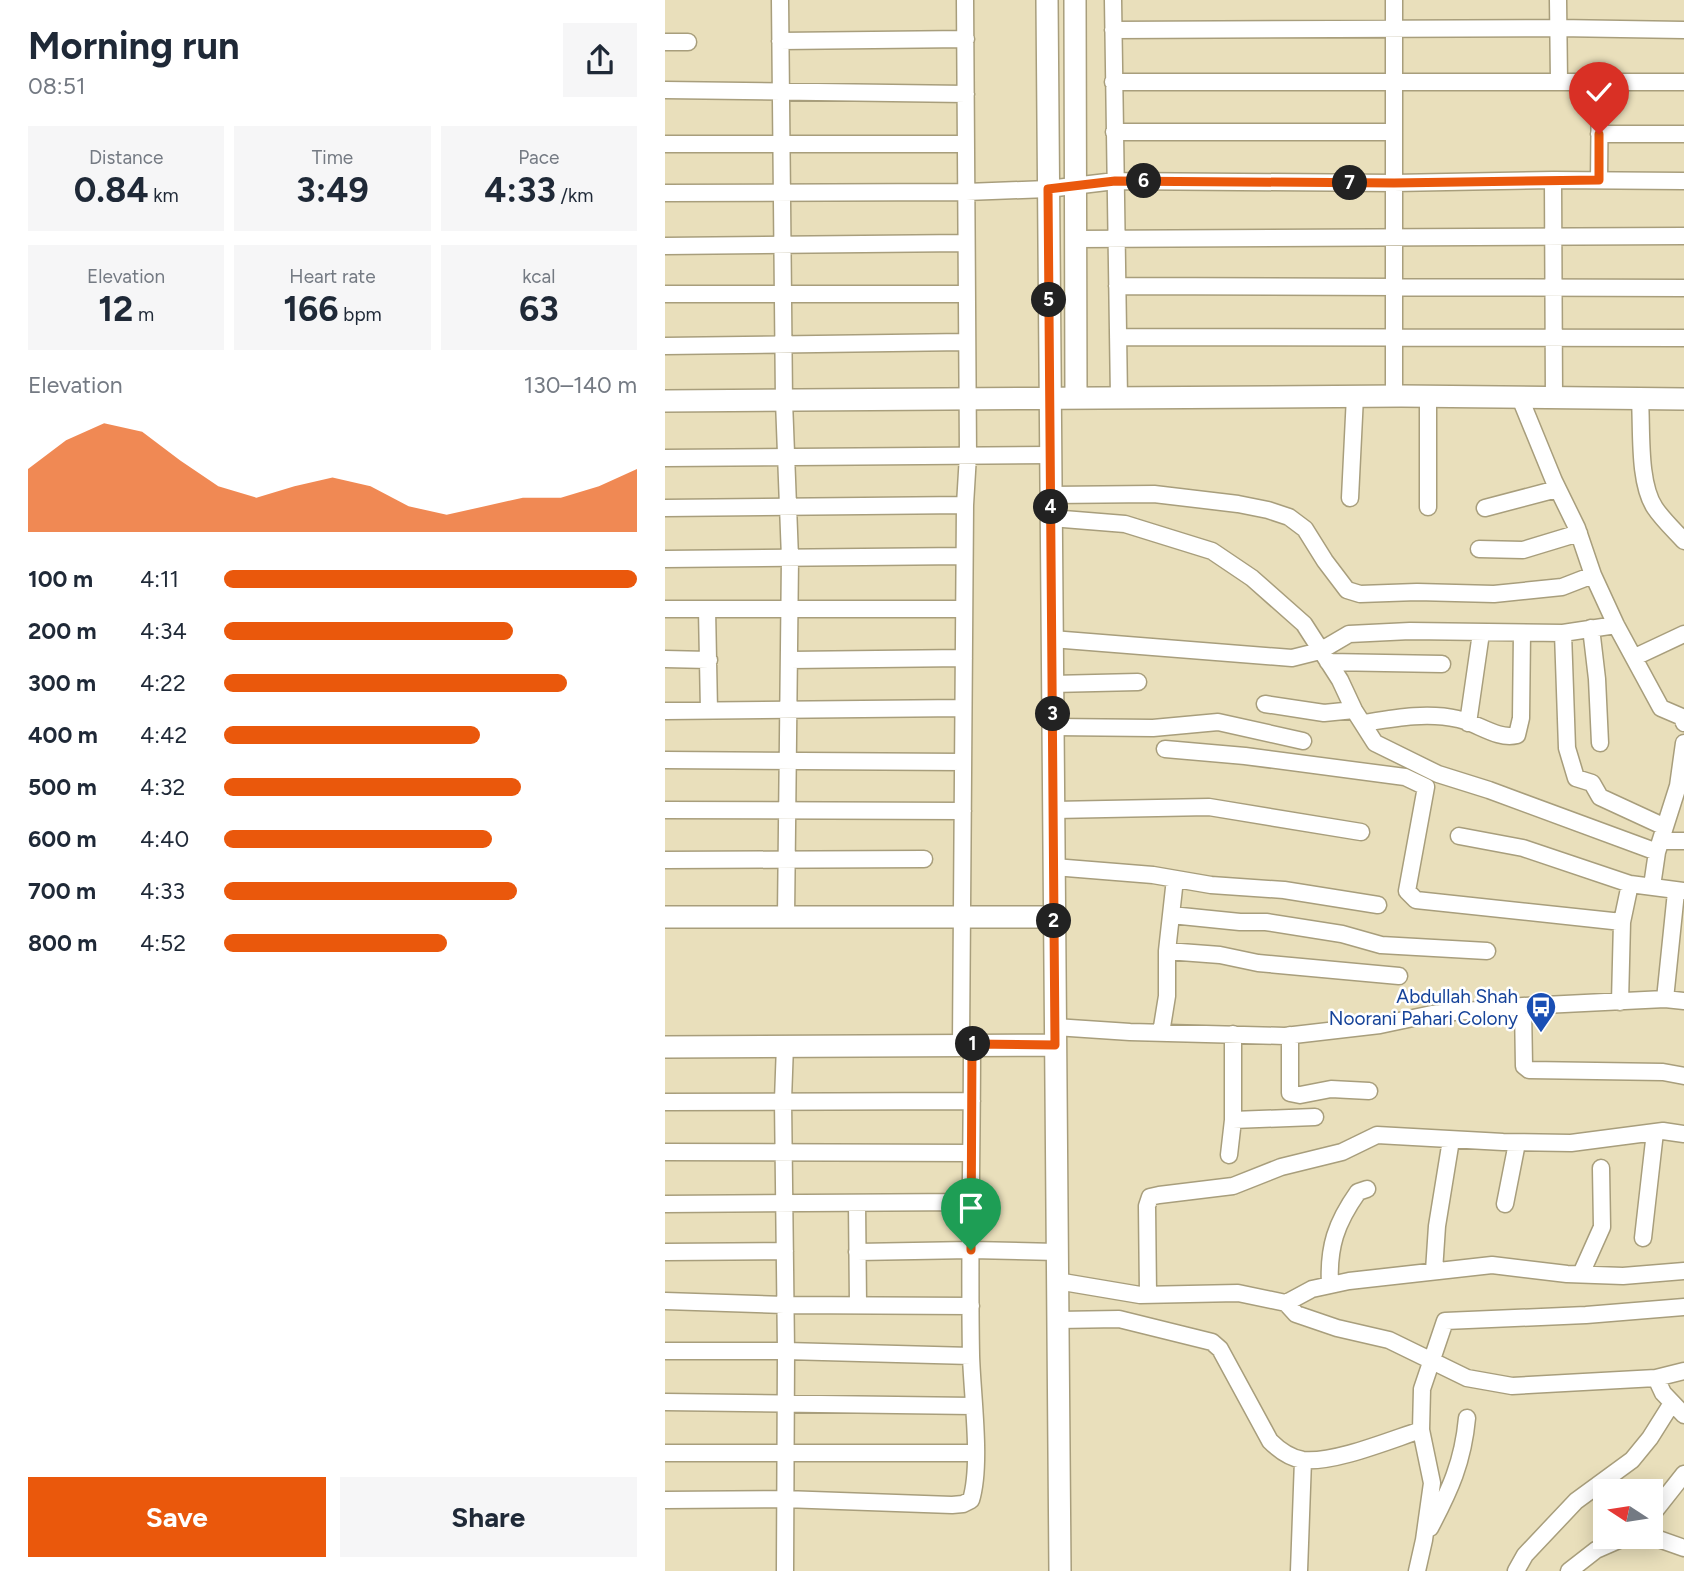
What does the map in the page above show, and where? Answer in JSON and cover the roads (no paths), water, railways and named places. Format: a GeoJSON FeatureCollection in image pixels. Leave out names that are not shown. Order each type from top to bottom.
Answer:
{"type":"FeatureCollection","features":[{"type":"Feature","properties":{"kind":"street"},"geometry":{"type":"LineString","coordinates":[[780,0],[783,194],[781,246],[790,558],[786,916]]}},
{"type":"Feature","properties":{"kind":"street"},"geometry":{"type":"LineString","coordinates":[[665,1500],[784,1499],[963,1504],[971,1500],[974,1491],[971,1356],[972,1101],[966,1044],[962,915],[964,556],[968,455],[965,342],[965,0]]}},
{"type":"Feature","properties":{"kind":"street"},"geometry":{"type":"LineString","coordinates":[[1047,0],[1060,1571]]}},
{"type":"Feature","properties":{"kind":"street"},"geometry":{"type":"LineString","coordinates":[[1075,0],[1076,398]]}},
{"type":"Feature","properties":{"kind":"street"},"geometry":{"type":"LineString","coordinates":[[1112,0],[1119,398]]}},
{"type":"Feature","properties":{"kind":"street"},"geometry":{"type":"LineString","coordinates":[[1394,0],[1394,396]]}},
{"type":"Feature","properties":{"kind":"street"},"geometry":{"type":"LineString","coordinates":[[1558,0],[1559,81]]}},
{"type":"Feature","properties":{"kind":"street"},"geometry":{"type":"LineString","coordinates":[[1113,30],[1558,27],[1684,30]]}},
{"type":"Feature","properties":{"kind":"street"},"geometry":{"type":"LineString","coordinates":[[781,41],[965,39]]}},
{"type":"Feature","properties":{"kind":"street"},"geometry":{"type":"LineString","coordinates":[[665,42],[688,42]]}},
{"type":"Feature","properties":{"kind":"street"},"geometry":{"type":"LineString","coordinates":[[1113,82],[1684,82]]}},
{"type":"Feature","properties":{"kind":"street"},"geometry":{"type":"LineString","coordinates":[[1599,180],[1600,82]]}},
{"type":"Feature","properties":{"kind":"street"},"geometry":{"type":"LineString","coordinates":[[665,90],[965,93]]}},
{"type":"Feature","properties":{"kind":"street"},"geometry":{"type":"LineString","coordinates":[[1114,132],[1394,132]]}},
{"type":"Feature","properties":{"kind":"street"},"geometry":{"type":"LineString","coordinates":[[1599,134],[1684,134]]}},
{"type":"Feature","properties":{"kind":"street"},"geometry":{"type":"LineString","coordinates":[[665,144],[965,144]]}},
{"type":"Feature","properties":{"kind":"street"},"geometry":{"type":"LineString","coordinates":[[1553,180],[1554,398]]}},
{"type":"Feature","properties":{"kind":"street"},"geometry":{"type":"LineString","coordinates":[[665,193],[965,192],[1048,189],[1115,181],[1684,181]]}},
{"type":"Feature","properties":{"kind":"street"},"geometry":{"type":"LineString","coordinates":[[1076,239],[1684,236]]}},
{"type":"Feature","properties":{"kind":"street"},"geometry":{"type":"LineString","coordinates":[[665,246],[965,243]]}},
{"type":"Feature","properties":{"kind":"street"},"geometry":{"type":"LineString","coordinates":[[1117,286],[1684,288]]}},
{"type":"Feature","properties":{"kind":"street"},"geometry":{"type":"LineString","coordinates":[[665,294],[965,294]]}},
{"type":"Feature","properties":{"kind":"street"},"geometry":{"type":"LineString","coordinates":[[1118,337],[1684,338]]}},
{"type":"Feature","properties":{"kind":"street"},"geometry":{"type":"LineString","coordinates":[[665,345],[965,342]]}},
{"type":"Feature","properties":{"kind":"street"},"geometry":{"type":"LineString","coordinates":[[1350,498],[1355,396]]}},
{"type":"Feature","properties":{"kind":"street"},"geometry":{"type":"LineString","coordinates":[[665,401],[1355,396],[1684,399]]}},
{"type":"Feature","properties":{"kind":"street"},"geometry":{"type":"LineString","coordinates":[[1428,396],[1428,507]]}},
{"type":"Feature","properties":{"kind":"street"},"geometry":{"type":"LineString","coordinates":[[1520,398],[1616,625],[1661,708],[1682,717],[1684,723]]}},
{"type":"Feature","properties":{"kind":"street"},"geometry":{"type":"LineString","coordinates":[[1640,400],[1644,473],[1648,493],[1654,507],[1684,541]]}},
{"type":"Feature","properties":{"kind":"street"},"geometry":{"type":"LineString","coordinates":[[665,458],[1051,455]]}},
{"type":"Feature","properties":{"kind":"street"},"geometry":{"type":"LineString","coordinates":[[1485,508],[1557,489]]}},
{"type":"Feature","properties":{"kind":"street"},"geometry":{"type":"LineString","coordinates":[[1051,495],[1154,494],[1268,510],[1289,517],[1305,529],[1347,590],[1360,594],[1494,594],[1562,587],[1593,575]]}},
{"type":"Feature","properties":{"kind":"street"},"geometry":{"type":"LineString","coordinates":[[665,508],[965,505]]}},
{"type":"Feature","properties":{"kind":"street"},"geometry":{"type":"LineString","coordinates":[[1051,518],[1125,524],[1212,551],[1252,578],[1304,624],[1375,743],[1438,774],[1661,840],[1684,841]]}},
{"type":"Feature","properties":{"kind":"street"},"geometry":{"type":"LineString","coordinates":[[1479,549],[1523,550],[1579,533]]}},
{"type":"Feature","properties":{"kind":"street"},"geometry":{"type":"LineString","coordinates":[[665,559],[964,556]]}},
{"type":"Feature","properties":{"kind":"street"},"geometry":{"type":"LineString","coordinates":[[665,609],[964,609]]}},
{"type":"Feature","properties":{"kind":"street"},"geometry":{"type":"LineString","coordinates":[[707,609],[709,711]]}},
{"type":"Feature","properties":{"kind":"street"},"geometry":{"type":"LineString","coordinates":[[1324,656],[1349,634],[1410,631],[1563,633],[1616,625]]}},
{"type":"Feature","properties":{"kind":"street"},"geometry":{"type":"LineString","coordinates":[[1591,628],[1600,743]]}},
{"type":"Feature","properties":{"kind":"street"},"geometry":{"type":"LineString","coordinates":[[1468,723],[1481,633]]}},
{"type":"Feature","properties":{"kind":"street"},"geometry":{"type":"LineString","coordinates":[[1364,723],[1422,716],[1459,719],[1508,737],[1517,735],[1521,718],[1523,633]]}},
{"type":"Feature","properties":{"kind":"street"},"geometry":{"type":"LineString","coordinates":[[1563,633],[1567,748],[1576,778],[1592,783],[1600,797],[1661,840]]}},
{"type":"Feature","properties":{"kind":"street"},"geometry":{"type":"LineString","coordinates":[[1635,657],[1684,635]]}},
{"type":"Feature","properties":{"kind":"street"},"geometry":{"type":"LineString","coordinates":[[1052,639],[1292,658],[1324,656],[1442,664]]}},
{"type":"Feature","properties":{"kind":"street"},"geometry":{"type":"LineString","coordinates":[[790,660],[964,658]]}},
{"type":"Feature","properties":{"kind":"street"},"geometry":{"type":"LineString","coordinates":[[665,659],[709,660]]}},
{"type":"Feature","properties":{"kind":"street"},"geometry":{"type":"LineString","coordinates":[[1052,684],[1138,682]]}},
{"type":"Feature","properties":{"kind":"street"},"geometry":{"type":"LineString","coordinates":[[1265,704],[1324,713],[1354,710]]}},
{"type":"Feature","properties":{"kind":"street"},"geometry":{"type":"LineString","coordinates":[[665,711],[963,708]]}},
{"type":"Feature","properties":{"kind":"street"},"geometry":{"type":"LineString","coordinates":[[1053,727],[1153,729],[1218,722],[1303,741]]}},
{"type":"Feature","properties":{"kind":"street"},"geometry":{"type":"LineString","coordinates":[[1652,886],[1661,840],[1678,786],[1684,743]]}},
{"type":"Feature","properties":{"kind":"street"},"geometry":{"type":"LineString","coordinates":[[1165,750],[1245,756],[1405,777],[1426,787],[1407,891],[1416,900],[1622,922]]}},
{"type":"Feature","properties":{"kind":"street"},"geometry":{"type":"LineString","coordinates":[[665,760],[963,762]]}},
{"type":"Feature","properties":{"kind":"street"},"geometry":{"type":"LineString","coordinates":[[1053,810],[1209,807],[1361,832]]}},
{"type":"Feature","properties":{"kind":"street"},"geometry":{"type":"LineString","coordinates":[[665,810],[963,811]]}},
{"type":"Feature","properties":{"kind":"street"},"geometry":{"type":"LineString","coordinates":[[1459,836],[1523,849],[1630,884],[1680,891],[1669,941],[1665,999]]}},
{"type":"Feature","properties":{"kind":"street"},"geometry":{"type":"LineString","coordinates":[[665,860],[924,859]]}},
{"type":"Feature","properties":{"kind":"street"},"geometry":{"type":"LineString","coordinates":[[1054,867],[1211,885],[1284,890],[1378,905]]}},
{"type":"Feature","properties":{"kind":"street"},"geometry":{"type":"LineString","coordinates":[[1161,1032],[1167,996],[1167,951],[1175,879]]}},
{"type":"Feature","properties":{"kind":"street"},"geometry":{"type":"LineString","coordinates":[[1620,1002],[1622,922],[1630,884]]}},
{"type":"Feature","properties":{"kind":"street"},"geometry":{"type":"LineString","coordinates":[[1171,915],[1266,922],[1342,934],[1381,945],[1487,951]]}},
{"type":"Feature","properties":{"kind":"street"},"geometry":{"type":"LineString","coordinates":[[665,917],[1054,917]]}},
{"type":"Feature","properties":{"kind":"street"},"geometry":{"type":"LineString","coordinates":[[1167,951],[1399,976]]}},
{"type":"Feature","properties":{"kind":"street"},"geometry":{"type":"LineString","coordinates":[[665,1047],[966,1044],[1055,1036],[1161,1032],[1290,1035],[1380,1025],[1432,1014],[1524,1006],[1665,999],[1684,1001]]}},
{"type":"Feature","properties":{"kind":"street"},"geometry":{"type":"LineString","coordinates":[[1524,1006],[1524,1066],[1529,1070],[1663,1072],[1684,1076]]}},
{"type":"Feature","properties":{"kind":"street"},"geometry":{"type":"LineString","coordinates":[[1230,1155],[1233,1120],[1233,1034]]}},
{"type":"Feature","properties":{"kind":"street"},"geometry":{"type":"LineString","coordinates":[[1290,1035],[1290,1093],[1300,1095],[1331,1089],[1369,1091]]}},
{"type":"Feature","properties":{"kind":"street"},"geometry":{"type":"LineString","coordinates":[[785,1045],[785,1571]]}},
{"type":"Feature","properties":{"kind":"street"},"geometry":{"type":"LineString","coordinates":[[665,1102],[972,1101]]}},
{"type":"Feature","properties":{"kind":"street"},"geometry":{"type":"LineString","coordinates":[[1233,1120],[1315,1117]]}},
{"type":"Feature","properties":{"kind":"street"},"geometry":{"type":"LineString","coordinates":[[1148,1294],[1147,1206],[1150,1197],[1233,1186],[1281,1167],[1342,1152],[1377,1135],[1517,1143],[1571,1143],[1663,1131],[1684,1134]]}},
{"type":"Feature","properties":{"kind":"street"},"geometry":{"type":"LineString","coordinates":[[1643,1238],[1655,1132]]}},
{"type":"Feature","properties":{"kind":"street"},"geometry":{"type":"LineString","coordinates":[[1434,1271],[1437,1226],[1451,1140]]}},
{"type":"Feature","properties":{"kind":"street"},"geometry":{"type":"LineString","coordinates":[[1505,1203],[1517,1143]]}},
{"type":"Feature","properties":{"kind":"street"},"geometry":{"type":"LineString","coordinates":[[665,1152],[971,1153]]}},
{"type":"Feature","properties":{"kind":"street"},"geometry":{"type":"LineString","coordinates":[[1581,1274],[1602,1227],[1601,1168]]}},
{"type":"Feature","properties":{"kind":"street"},"geometry":{"type":"LineString","coordinates":[[1330,1285],[1329,1259],[1338,1227],[1357,1192],[1367,1189]]}},
{"type":"Feature","properties":{"kind":"street"},"geometry":{"type":"LineString","coordinates":[[665,1204],[971,1202]]}},
{"type":"Feature","properties":{"kind":"street"},"geometry":{"type":"LineString","coordinates":[[857,1203],[858,1304]]}},
{"type":"Feature","properties":{"kind":"street"},"geometry":{"type":"LineString","coordinates":[[665,1252],[785,1251]]}},
{"type":"Feature","properties":{"kind":"street"},"geometry":{"type":"LineString","coordinates":[[857,1252],[1057,1252]]}},
{"type":"Feature","properties":{"kind":"street"},"geometry":{"type":"LineString","coordinates":[[1286,1303],[1312,1289],[1330,1285],[1492,1265],[1623,1276],[1684,1271]]}},
{"type":"Feature","properties":{"kind":"street"},"geometry":{"type":"LineString","coordinates":[[1057,1281],[1148,1294],[1238,1293],[1286,1303],[1296,1314],[1389,1340],[1467,1378],[1512,1386],[1656,1378],[1684,1371]]}},
{"type":"Feature","properties":{"kind":"street"},"geometry":{"type":"LineString","coordinates":[[665,1301],[971,1306]]}},
{"type":"Feature","properties":{"kind":"street"},"geometry":{"type":"LineString","coordinates":[[1417,1571],[1432,1483],[1422,1430],[1422,1390],[1443,1324],[1448,1319],[1586,1315],[1684,1307]]}},
{"type":"Feature","properties":{"kind":"street"},"geometry":{"type":"LineString","coordinates":[[1058,1320],[1119,1319],[1212,1342],[1220,1349],[1270,1441],[1280,1452],[1303,1460],[1337,1457],[1422,1430]]}},
{"type":"Feature","properties":{"kind":"street"},"geometry":{"type":"LineString","coordinates":[[665,1351],[971,1356]]}},
{"type":"Feature","properties":{"kind":"street"},"geometry":{"type":"LineString","coordinates":[[1516,1571],[1525,1555],[1576,1501],[1632,1460],[1678,1409],[1663,1394],[1656,1378]]}},
{"type":"Feature","properties":{"kind":"street"},"geometry":{"type":"LineString","coordinates":[[665,1402],[973,1406]]}},
{"type":"Feature","properties":{"kind":"street"},"geometry":{"type":"LineString","coordinates":[[1424,1540],[1452,1487],[1465,1448],[1467,1418]]}},
{"type":"Feature","properties":{"kind":"street"},"geometry":{"type":"LineString","coordinates":[[665,1453],[975,1453]]}},
{"type":"Feature","properties":{"kind":"street"},"geometry":{"type":"LineString","coordinates":[[1299,1571],[1303,1460]]}},
{"type":"Feature","properties":{"kind":"street"},"geometry":{"type":"LineString","coordinates":[[1663,1501],[1684,1474]]}},
{"type":"Feature","properties":{"kind":"street"},"geometry":{"type":"LineString","coordinates":[[1663,1541],[1684,1548]]}},
{"type":"Feature","properties":{"kind":"street"},"geometry":{"type":"LineString","coordinates":[[1569,1571],[1598,1549]]}},
{"type":"Feature","properties":{"kind":"place","name":"Abdullah Shah Noorani Pahari Colony"},"geometry":{"type":"Point","coordinates":[1541,1034]}}]}
